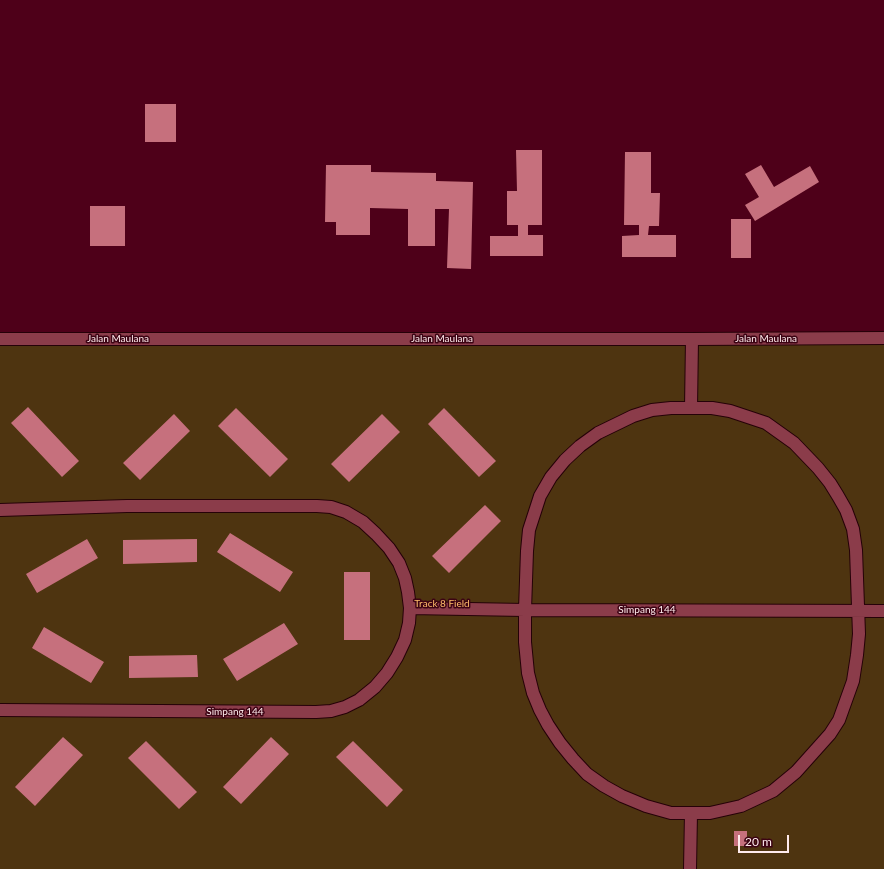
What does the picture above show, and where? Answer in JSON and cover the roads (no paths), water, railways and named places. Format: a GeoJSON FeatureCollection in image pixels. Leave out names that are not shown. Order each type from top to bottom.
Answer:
{"type":"FeatureCollection","features":[{"type":"Feature","properties":{"kind":"street","name":"Jalan Maulana"},"geometry":{"type":"LineString","coordinates":[[0,339],[692,340],[884,338]]}},
{"type":"Feature","properties":{"kind":"street"},"geometry":{"type":"LineString","coordinates":[[691,408],[692,340]]}},
{"type":"Feature","properties":{"kind":"street"},"geometry":{"type":"LineString","coordinates":[[712,408],[730,411],[766,423],[794,443],[818,468],[838,496],[853,529],[856,550],[858,641],[853,681],[839,720],[830,734],[796,772],[773,791],[741,806],[727,810],[710,813],[671,813],[646,806],[622,796],[587,774],[573,759],[548,725],[533,692],[528,673],[525,642],[525,610],[529,530],[540,496],[551,477],[564,460],[598,433],[633,416],[652,410],[712,408]]}},
{"type":"Feature","properties":{"kind":"street","name":"Simpang 144"},"geometry":{"type":"LineString","coordinates":[[0,510],[128,506],[331,507],[346,512],[363,522],[389,548],[399,563],[405,578],[410,608],[409,623],[405,640],[387,674],[375,687],[359,700],[345,707],[331,711],[0,710]]}},
{"type":"Feature","properties":{"kind":"street","name":"Simpang 144"},"geometry":{"type":"LineString","coordinates":[[410,608],[525,610],[884,610]]}},
{"type":"Feature","properties":{"kind":"street"},"geometry":{"type":"LineString","coordinates":[[690,869],[691,813]]}},
{"type":"Feature","properties":{"kind":"park label","name":"Track 8 Field"},"geometry":{"type":"Point","coordinates":[442,604]}}]}
